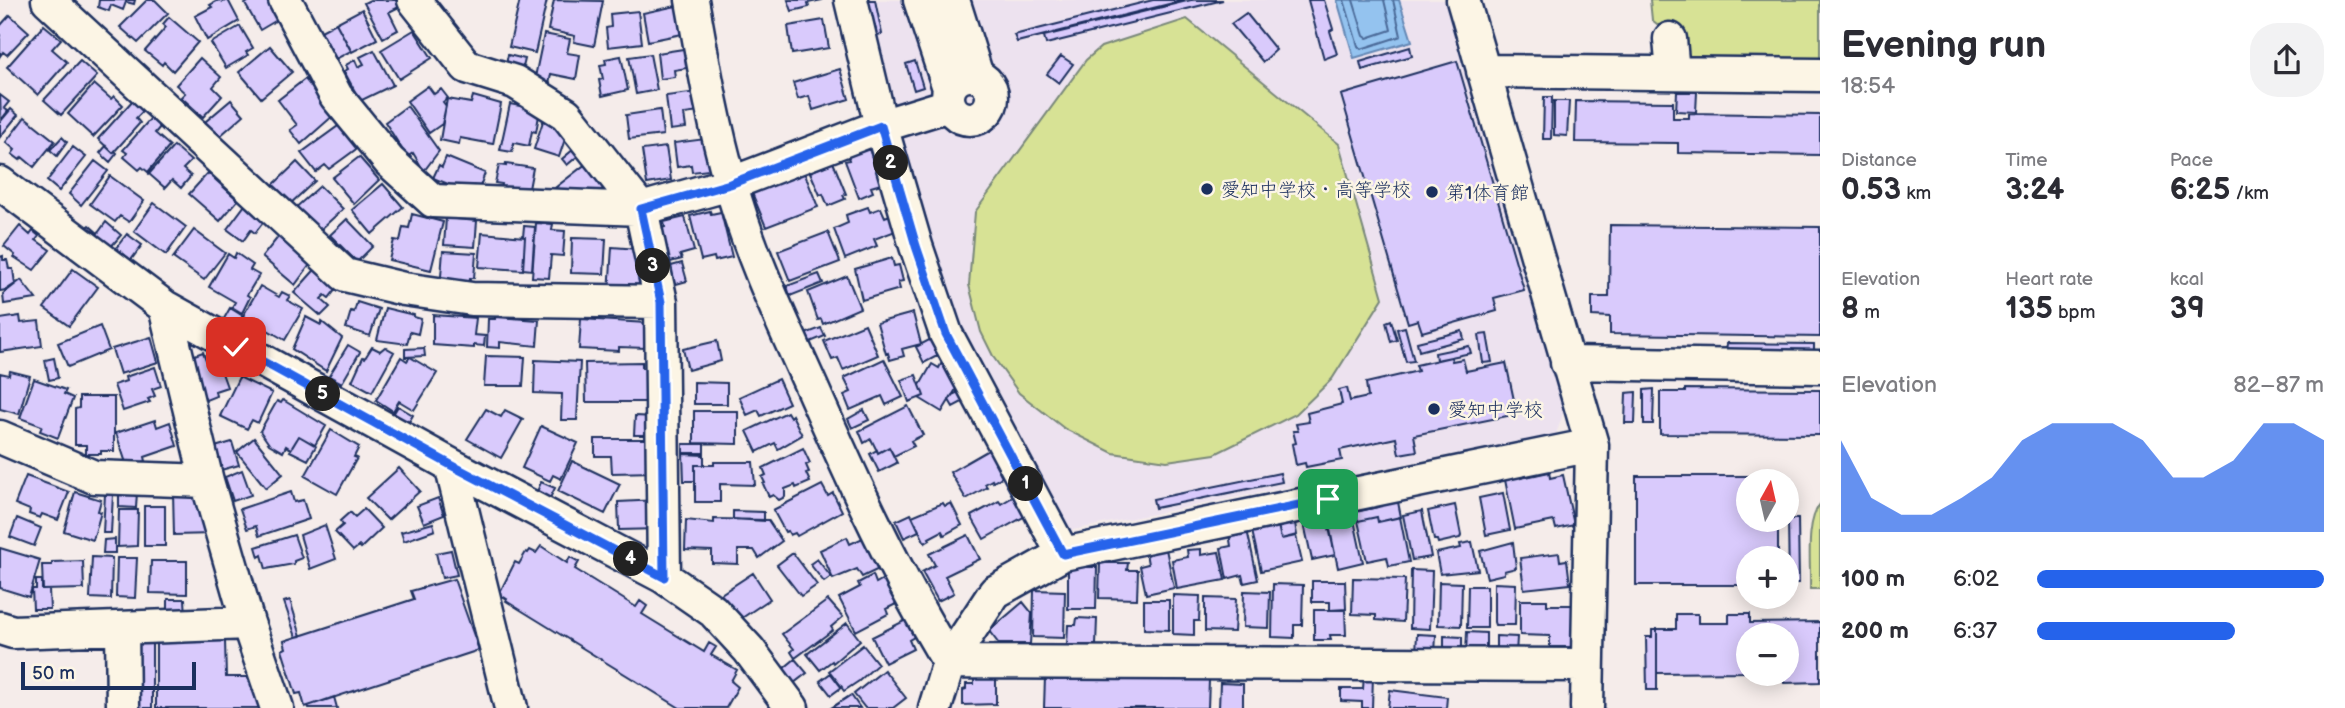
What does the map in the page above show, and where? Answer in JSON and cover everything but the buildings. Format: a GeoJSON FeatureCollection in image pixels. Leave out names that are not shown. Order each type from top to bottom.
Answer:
{"type":"FeatureCollection","features":[{"type":"Feature","properties":{"kind":"street"},"geometry":{"type":"LineString","coordinates":[[48,0],[345,275],[404,289],[472,299],[661,302]]}},
{"type":"Feature","properties":{"kind":"street"},"geometry":{"type":"LineString","coordinates":[[285,0],[336,96],[389,161],[433,201],[641,209],[730,184],[881,126],[959,90]]}},
{"type":"Feature","properties":{"kind":"street"},"geometry":{"type":"LineString","coordinates":[[414,0],[467,67],[515,82],[566,114],[641,209],[661,302],[664,577]]}},
{"type":"Feature","properties":{"kind":"street"},"geometry":{"type":"LineString","coordinates":[[692,0],[710,103],[730,184],[769,293],[831,432],[919,612],[949,662]]}},
{"type":"Feature","properties":{"kind":"street"},"geometry":{"type":"LineString","coordinates":[[851,0],[881,126],[916,246],[946,334],[1063,554]]}},
{"type":"Feature","properties":{"kind":"street"},"geometry":{"type":"LineString","coordinates":[[920,0],[959,90]]}},
{"type":"Feature","properties":{"kind":"street"},"geometry":{"type":"LineString","coordinates":[[953,0],[959,90]]}},
{"type":"Feature","properties":{"kind":"street"},"geometry":{"type":"LineString","coordinates":[[1463,0],[1592,445],[1587,708]]}},
{"type":"Feature","properties":{"kind":"street"},"geometry":{"type":"LineString","coordinates":[[1670,39],[1673,74]]}},
{"type":"Feature","properties":{"kind":"street"},"geometry":{"type":"LineString","coordinates":[[1483,72],[1820,75]]}},
{"type":"Feature","properties":{"kind":"street"},"geometry":{"type":"LineString","coordinates":[[0,183],[165,307],[451,465],[664,577],[713,611],[748,650],[792,708]]}},
{"type":"Feature","properties":{"kind":"street"},"geometry":{"type":"LineString","coordinates":[[165,307],[207,481],[248,623],[277,708]]}},
{"type":"Feature","properties":{"kind":"street"},"geometry":{"type":"LineString","coordinates":[[1567,363],[1820,367]]}},
{"type":"Feature","properties":{"kind":"street"},"geometry":{"type":"LineString","coordinates":[[0,437],[94,477],[207,481]]}},
{"type":"Feature","properties":{"kind":"street"},"geometry":{"type":"LineString","coordinates":[[935,708],[949,662],[995,592],[1063,554],[1592,445]]}},
{"type":"Feature","properties":{"kind":"street"},"geometry":{"type":"LineString","coordinates":[[451,465],[511,708]]}},
{"type":"Feature","properties":{"kind":"street"},"geometry":{"type":"LineString","coordinates":[[0,628],[13,632],[248,623]]}},
{"type":"Feature","properties":{"kind":"street"},"geometry":{"type":"LineString","coordinates":[[122,628],[123,708]]}},
{"type":"Feature","properties":{"kind":"street"},"geometry":{"type":"LineString","coordinates":[[949,662],[1587,665]]}},
{"type":"Feature","properties":{"kind":"shaded area","name":"愛知中学校・高等学校"},"geometry":{"type":"Polygon","coordinates":[[[860,0],[1444,0],[1564,411],[1556,434],[1067,531],[962,337],[869,40],[860,0]]]}},
{"type":"Feature","properties":{"kind":"green space"},"geometry":{"type":"Polygon","coordinates":[[[1650,0],[1820,0],[1820,64],[1679,61],[1667,32],[1652,20],[1650,0]]]}},
{"type":"Feature","properties":{"kind":"green space"},"geometry":{"type":"Polygon","coordinates":[[[1187,19],[1339,144],[1383,298],[1332,379],[1296,414],[1215,454],[1167,461],[1113,453],[1065,429],[1019,393],[994,358],[981,332],[969,285],[975,212],[1086,60],[1101,47],[1187,19]]]}},
{"type":"Feature","properties":{"kind":"green space"},"geometry":{"type":"Polygon","coordinates":[[[1820,504],[1820,589],[1810,589],[1812,522],[1820,504]]]}},
{"type":"Feature","properties":{"kind":"water"},"geometry":{"type":"Polygon","coordinates":[[[1337,0],[1399,0],[1412,41],[1354,58],[1337,0]]]}},
{"type":"Feature","properties":{"kind":"place","name":"愛知中学校・高等学校"},"geometry":{"type":"Point","coordinates":[1207,189]}},
{"type":"Feature","properties":{"kind":"place","name":"第1体育館"},"geometry":{"type":"Point","coordinates":[1432,192]}},
{"type":"Feature","properties":{"kind":"place","name":"愛知中学校"},"geometry":{"type":"Point","coordinates":[1434,409]}},
{"type":"Feature","properties":{"kind":"route"},"geometry":{"type":"LineString","coordinates":[[236,347],[451,465],[664,577],[661,302],[641,209],[730,184],[881,126],[916,246],[946,334],[1063,554],[1328,499]]}}]}
